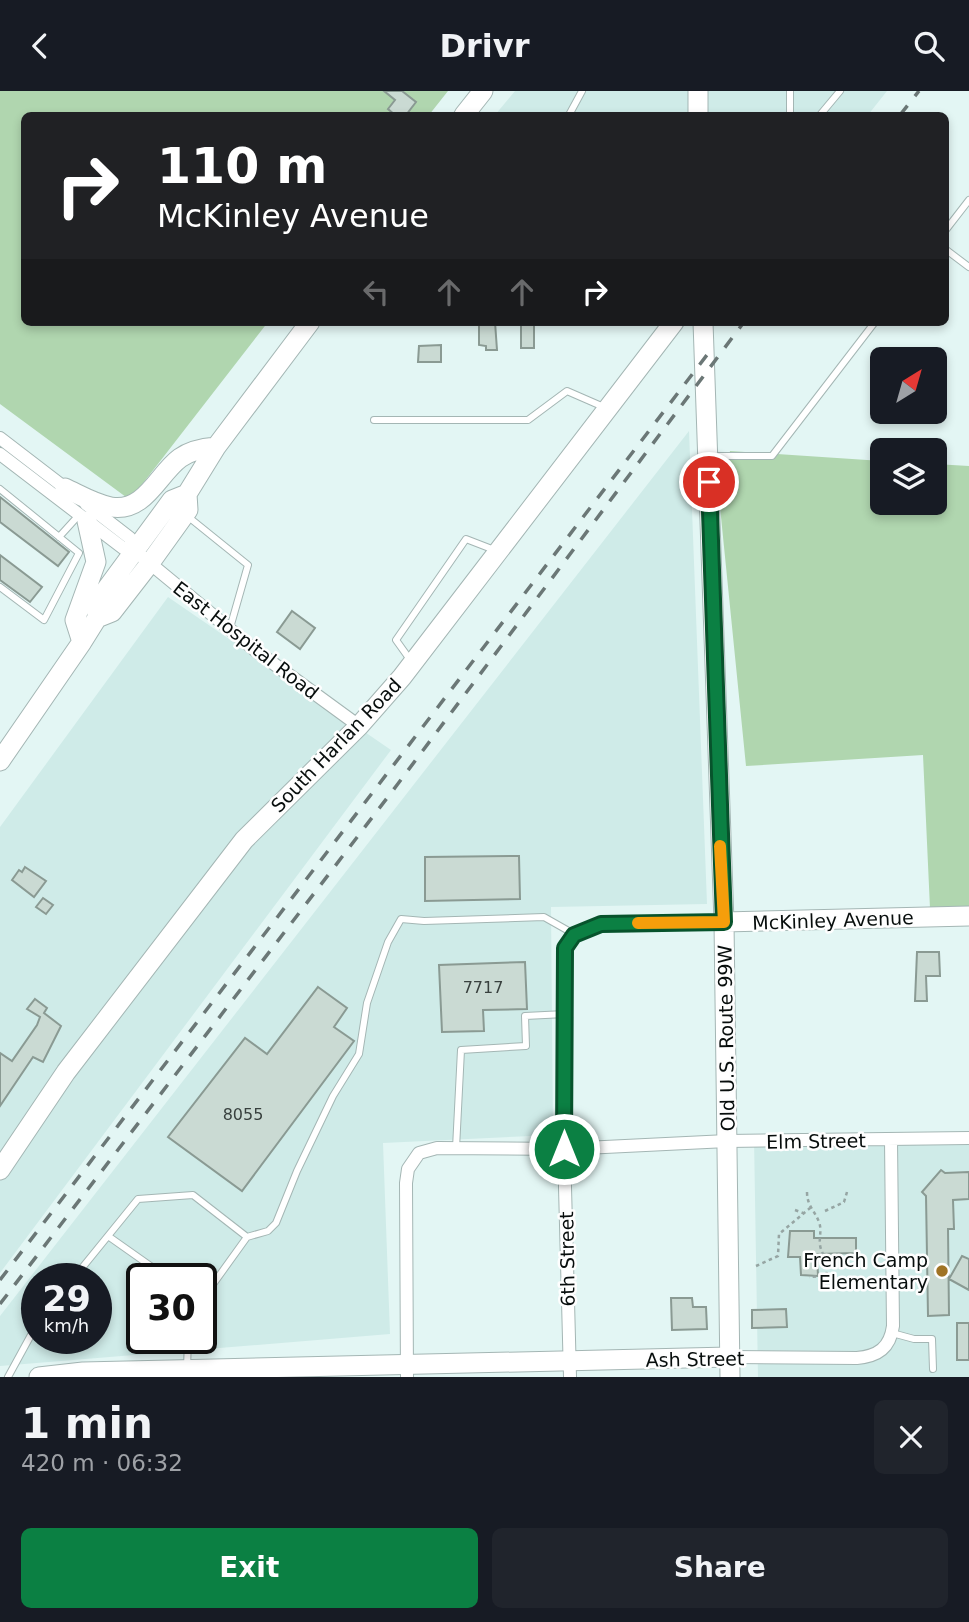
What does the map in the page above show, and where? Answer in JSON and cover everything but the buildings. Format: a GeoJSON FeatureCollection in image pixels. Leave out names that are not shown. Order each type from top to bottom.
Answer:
{"type":"FeatureCollection","features":[{"type":"Feature","properties":{"kind":"main road"},"geometry":{"type":"LineString","coordinates":[[466,112],[483,91]]}},
{"type":"Feature","properties":{"kind":"main road"},"geometry":{"type":"LineString","coordinates":[[698,91],[698,112]]}},
{"type":"Feature","properties":{"kind":"main road"},"geometry":{"type":"LineString","coordinates":[[0,761],[97,618],[97,602],[184,514],[187,510],[187,494],[216,447],[307,326]]}},
{"type":"Feature","properties":{"kind":"main road","name":"South Harlan Road"},"geometry":{"type":"LineString","coordinates":[[0,1170],[66,1072],[244,841],[359,726],[413,663],[671,326]]}},
{"type":"Feature","properties":{"kind":"main road","name":"Old U.S. Route 99W"},"geometry":{"type":"LineString","coordinates":[[703,326],[724,922],[730,1366]]}},
{"type":"Feature","properties":{"kind":"main road"},"geometry":{"type":"LineString","coordinates":[[65,488],[115,508],[131,504],[149,494],[178,459],[197,449],[216,447]]}},
{"type":"Feature","properties":{"kind":"main road"},"geometry":{"type":"LineString","coordinates":[[142,557],[172,500],[187,494]]}},
{"type":"Feature","properties":{"kind":"main road"},"geometry":{"type":"LineString","coordinates":[[82,642],[75,620],[96,562],[83,518]]}},
{"type":"Feature","properties":{"kind":"main road","name":"McKinley Avenue"},"geometry":{"type":"LineString","coordinates":[[724,922],[969,916]]}},
{"type":"Feature","properties":{"kind":"main road","name":"Ash Street"},"geometry":{"type":"LineString","coordinates":[[39,1377],[83,1372],[186,1375],[730,1366]]}},
{"type":"Feature","properties":{"kind":"street"},"geometry":{"type":"LineString","coordinates":[[0,437],[130,538],[142,557]]}},
{"type":"Feature","properties":{"kind":"street"},"geometry":{"type":"LineString","coordinates":[[0,454],[123,548],[142,557]]}},
{"type":"Feature","properties":{"kind":"street","name":"East Hospital Road"},"geometry":{"type":"LineString","coordinates":[[142,557],[230,629],[359,726]]}},
{"type":"Feature","properties":{"kind":"street","name":"McKinley Avenue"},"geometry":{"type":"LineString","coordinates":[[574,935],[601,924],[724,922]]}},
{"type":"Feature","properties":{"kind":"street","name":"6th Street"},"geometry":{"type":"LineString","coordinates":[[569,1369],[564,1149],[565,948],[574,935]]}},
{"type":"Feature","properties":{"kind":"street","name":"Elm Street"},"geometry":{"type":"LineString","coordinates":[[407,1372],[406,1182],[414,1157],[437,1149],[564,1149],[727,1141],[969,1138]]}},
{"type":"Feature","properties":{"kind":"street"},"geometry":{"type":"LineString","coordinates":[[891,1140],[892,1333]]}},
{"type":"Feature","properties":{"kind":"street","name":"Ash Street"},"geometry":{"type":"LineString","coordinates":[[730,1366],[857,1358],[877,1354],[886,1348],[892,1333]]}},
{"type":"Feature","properties":{"kind":"lane"},"geometry":{"type":"LineString","coordinates":[[571,112],[582,91]]}},
{"type":"Feature","properties":{"kind":"lane"},"geometry":{"type":"LineString","coordinates":[[790,91],[790,112]]}},
{"type":"Feature","properties":{"kind":"lane"},"geometry":{"type":"LineString","coordinates":[[822,112],[840,91]]}},
{"type":"Feature","properties":{"kind":"lane"},"geometry":{"type":"LineString","coordinates":[[949,226],[969,200]]}},
{"type":"Feature","properties":{"kind":"lane"},"geometry":{"type":"LineString","coordinates":[[949,252],[969,267]]}},
{"type":"Feature","properties":{"kind":"lane"},"geometry":{"type":"LineString","coordinates":[[709,456],[772,456],[872,326]]}},
{"type":"Feature","properties":{"kind":"lane"},"geometry":{"type":"LineString","coordinates":[[374,419],[528,419],[566,391],[608,408]]}},
{"type":"Feature","properties":{"kind":"lane"},"geometry":{"type":"LineString","coordinates":[[0,489],[79,553],[44,620],[0,587]]}},
{"type":"Feature","properties":{"kind":"lane"},"geometry":{"type":"LineString","coordinates":[[184,514],[248,565],[230,629]]}},
{"type":"Feature","properties":{"kind":"lane"},"geometry":{"type":"LineString","coordinates":[[59,537],[83,518]]}},
{"type":"Feature","properties":{"kind":"lane"},"geometry":{"type":"LineString","coordinates":[[413,663],[396,640],[466,539],[498,551]]}},
{"type":"Feature","properties":{"kind":"lane"},"geometry":{"type":"LineString","coordinates":[[217,1279],[247,1237],[268,1231],[276,1223],[296,1171],[333,1096],[359,1054],[368,1003],[388,942],[401,919],[424,921],[544,918],[574,935]]}},
{"type":"Feature","properties":{"kind":"lane"},"geometry":{"type":"LineString","coordinates":[[456,1149],[461,1050],[526,1046],[525,1016],[565,1014]]}},
{"type":"Feature","properties":{"kind":"lane"},"geometry":{"type":"LineString","coordinates":[[86,1263],[138,1199],[193,1195],[247,1237]]}},
{"type":"Feature","properties":{"kind":"lane"},"geometry":{"type":"LineString","coordinates":[[108,1236],[146,1263]]}},
{"type":"Feature","properties":{"kind":"lane"},"geometry":{"type":"LineString","coordinates":[[892,1333],[914,1339],[932,1339],[933,1369]]}},
{"type":"Feature","properties":{"kind":"lane"},"geometry":{"type":"LineString","coordinates":[[8,1377],[21,1353]]}},
{"type":"Feature","properties":{"kind":"lane"},"geometry":{"type":"LineString","coordinates":[[186,1375],[187,1354]]}},
{"type":"Feature","properties":{"kind":"path"},"geometry":{"type":"LineString","coordinates":[[807,1192],[810,1208],[821,1226],[820,1247],[826,1255],[828,1273],[826,1276],[809,1277]]}},
{"type":"Feature","properties":{"kind":"path"},"geometry":{"type":"LineString","coordinates":[[825,1211],[844,1202],[847,1192]]}},
{"type":"Feature","properties":{"kind":"path"},"geometry":{"type":"LineString","coordinates":[[756,1266],[778,1256],[779,1234],[810,1208]]}},
{"type":"Feature","properties":{"kind":"path"},"geometry":{"type":"LineString","coordinates":[[795,1210],[803,1213]]}},
{"type":"Feature","properties":{"kind":"shaded area"},"geometry":{"type":"Polygon","coordinates":[[[515,91],[887,91],[870,112],[498,112],[515,91]]]}},
{"type":"Feature","properties":{"kind":"shaded area"},"geometry":{"type":"Polygon","coordinates":[[[689,431],[707,904],[551,907],[553,1135],[383,1143],[390,1334],[217,1348],[217,1263],[126,1263],[126,1354],[146,1354],[0,1366],[0,1316],[21,1289],[21,1354],[112,1354],[112,1263],[41,1263],[689,431]]]}},
{"type":"Feature","properties":{"kind":"shaded area"},"geometry":{"type":"Polygon","coordinates":[[[168,597],[391,750],[0,1273],[0,827],[168,597]]]}},
{"type":"Feature","properties":{"kind":"shaded area"},"geometry":{"type":"Polygon","coordinates":[[[969,1135],[969,1377],[758,1377],[754,1138],[969,1135]]]}},
{"type":"Feature","properties":{"kind":"green space"},"geometry":{"type":"Polygon","coordinates":[[[0,91],[448,91],[431,112],[21,112],[21,326],[265,326],[130,500],[0,404],[0,91]]]}},
{"type":"Feature","properties":{"kind":"green space"},"geometry":{"type":"Polygon","coordinates":[[[730,451],[870,460],[870,515],[947,515],[947,465],[969,466],[969,907],[930,908],[923,755],[746,766],[719,497],[730,451]]]}},
{"type":"Feature","properties":{"kind":"railway"},"geometry":{"type":"LineString","coordinates":[[902,112],[919,91]]}},
{"type":"Feature","properties":{"kind":"railway"},"geometry":{"type":"LineString","coordinates":[[0,1304],[397,785],[741,326]]}},
{"type":"Feature","properties":{"kind":"railway"},"geometry":{"type":"LineString","coordinates":[[0,1280],[710,351]]}},
{"type":"Feature","properties":{"kind":"slow traffic"},"geometry":{"type":"LineString","coordinates":[[638,923],[724,922],[720,846]]}},
{"type":"Feature","properties":{"kind":"place","name":"French Camp Elementary"},"geometry":{"type":"Point","coordinates":[942,1271]}},
{"type":"Feature","properties":{"kind":"route"},"geometry":{"type":"LineString","coordinates":[[564,1149],[565,948],[574,935],[584,928],[601,924],[724,922],[709,482]]}}]}
